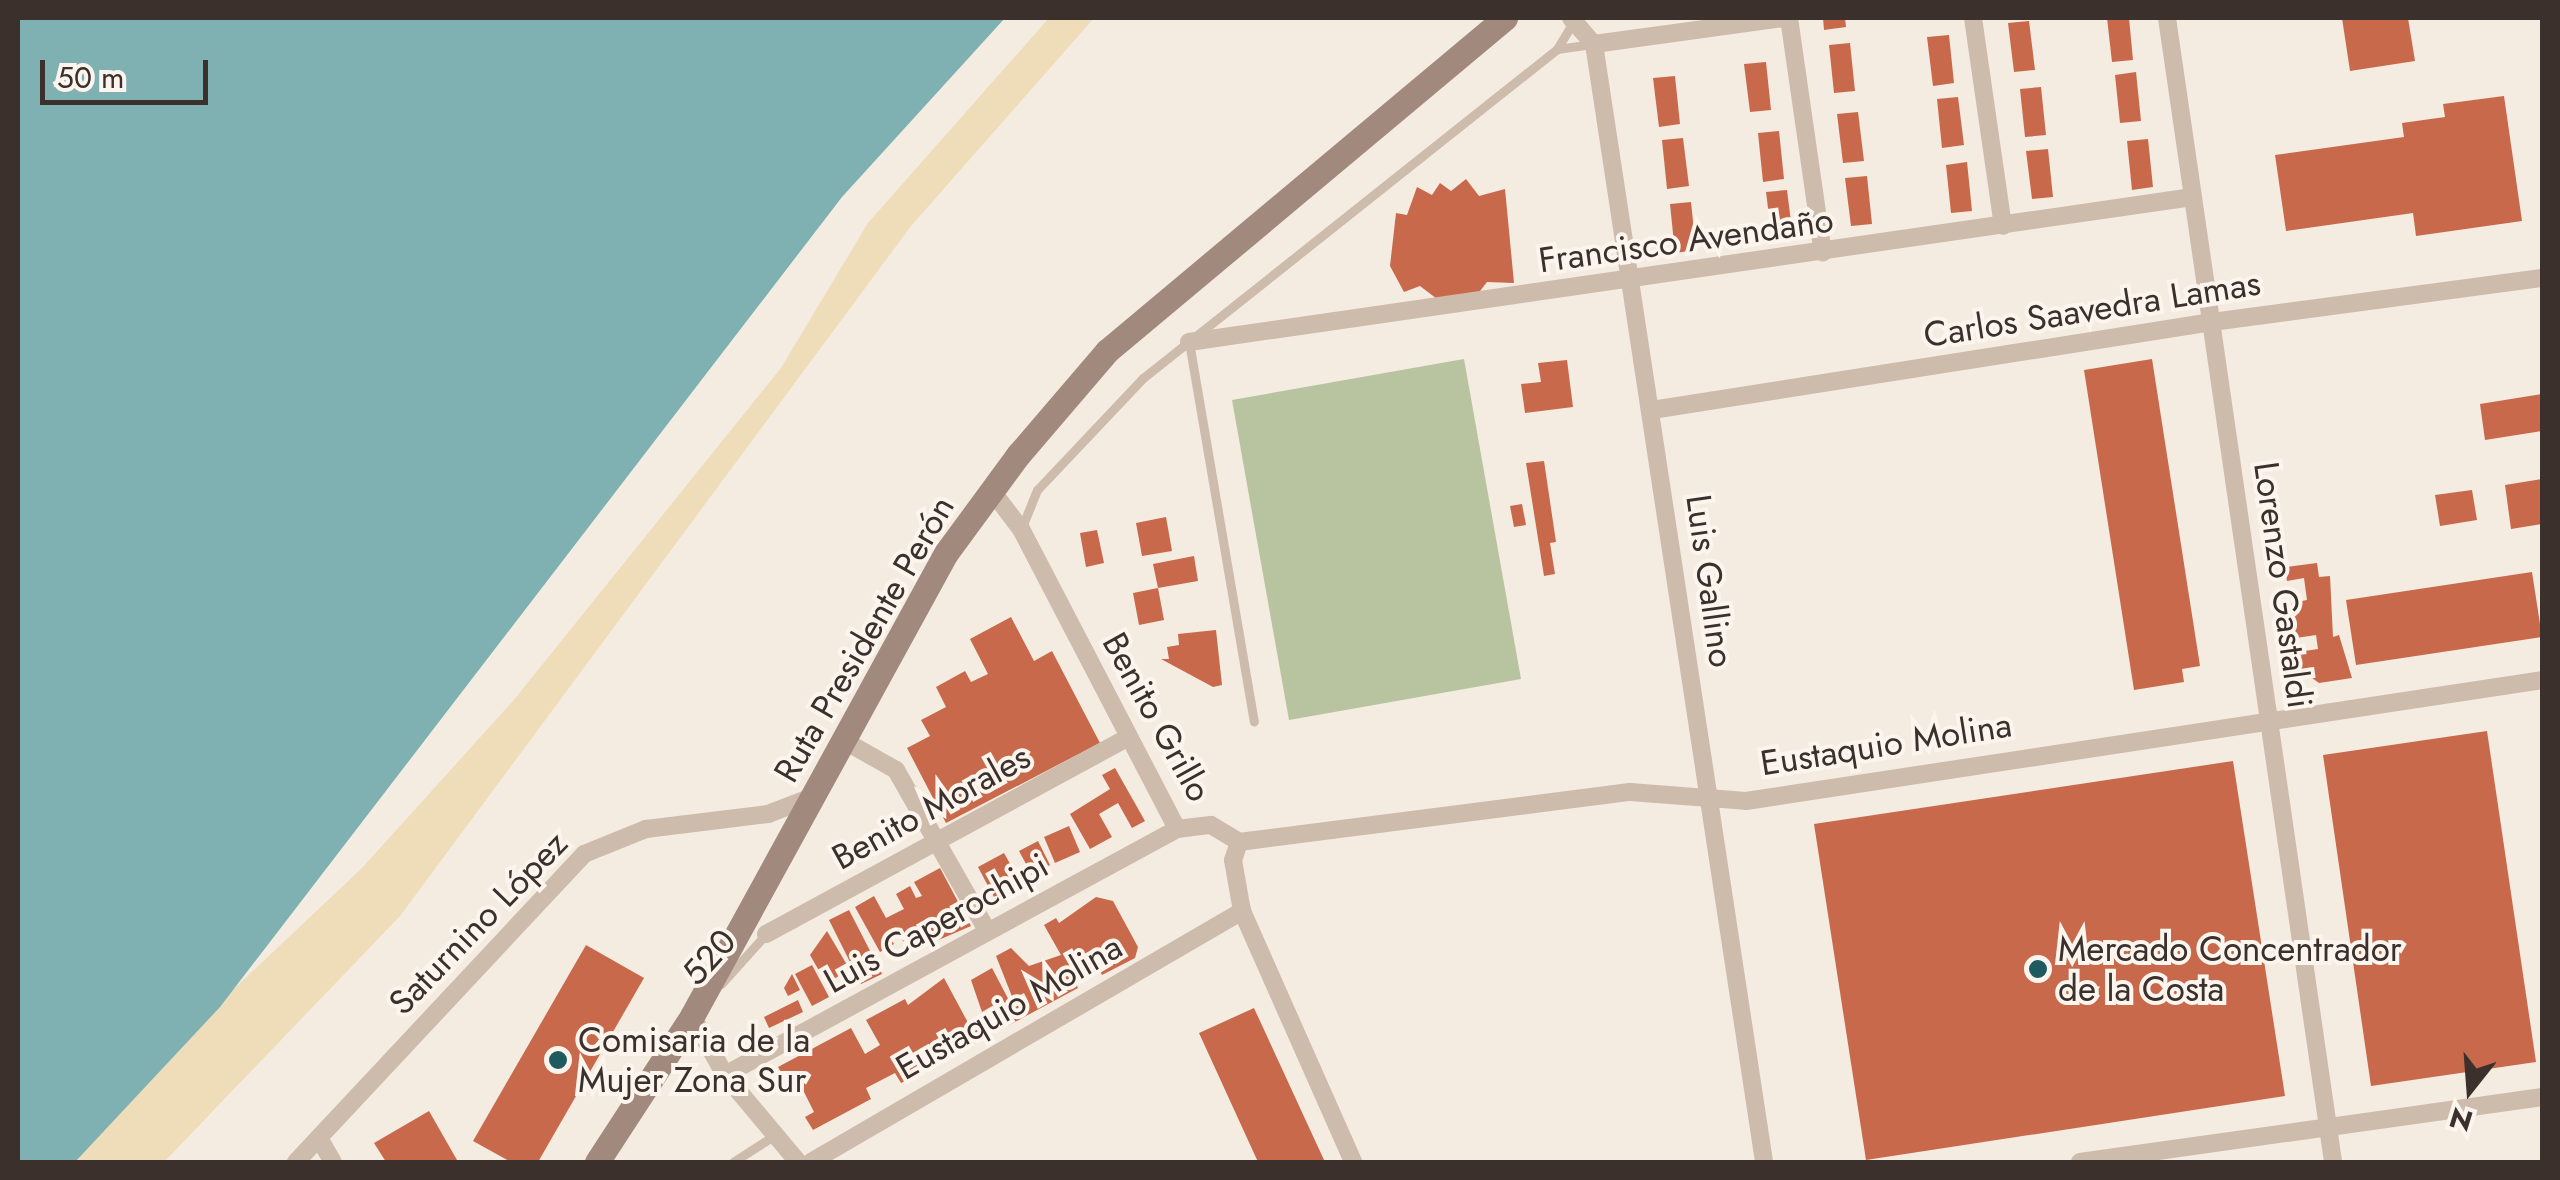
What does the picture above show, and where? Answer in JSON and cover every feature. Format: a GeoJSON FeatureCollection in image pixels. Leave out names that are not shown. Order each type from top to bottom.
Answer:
{"type":"FeatureCollection","features":[{"type":"Feature","properties":{"kind":"main road","name":"Ruta Presidente Perón"},"geometry":{"type":"LineString","coordinates":[[692,1016],[946,554],[992,491],[1107,351],[1505,18]]}},
{"type":"Feature","properties":{"kind":"main road"},"geometry":{"type":"LineString","coordinates":[[597,1162],[692,1016]]}},
{"type":"Feature","properties":{"kind":"street"},"geometry":{"type":"LineString","coordinates":[[1574,18],[1594,44],[1786,18],[1822,253]]}},
{"type":"Feature","properties":{"kind":"street"},"geometry":{"type":"LineString","coordinates":[[1972,18],[2003,226]]}},
{"type":"Feature","properties":{"kind":"street","name":"Lorenzo Gastaldi"},"geometry":{"type":"LineString","coordinates":[[2167,18],[2333,1162]]}},
{"type":"Feature","properties":{"kind":"street","name":"Luis Gallino"},"geometry":{"type":"LineString","coordinates":[[1594,44],[1634,282],[1764,1162]]}},
{"type":"Feature","properties":{"kind":"street","name":"Francisco Avendaño"},"geometry":{"type":"LineString","coordinates":[[1189,342],[1634,282],[2193,197]]}},
{"type":"Feature","properties":{"kind":"street","name":"Carlos Saavedra Lamas"},"geometry":{"type":"LineString","coordinates":[[1652,410],[2212,322],[2542,278]]}},
{"type":"Feature","properties":{"kind":"street","name":"Benito Grillo"},"geometry":{"type":"LineString","coordinates":[[992,491],[1021,529],[1178,829],[1211,825],[1238,842]]}},
{"type":"Feature","properties":{"kind":"street","name":"Eustaquio Molina"},"geometry":{"type":"LineString","coordinates":[[1238,842],[1630,792],[1746,801],[2542,680]]}},
{"type":"Feature","properties":{"kind":"street","name":"Benito Morales"},"geometry":{"type":"LineString","coordinates":[[766,934],[1127,738]]}},
{"type":"Feature","properties":{"kind":"street"},"geometry":{"type":"LineString","coordinates":[[843,740],[896,770],[988,932]]}},
{"type":"Feature","properties":{"kind":"street","name":"Saturnino López"},"geometry":{"type":"LineString","coordinates":[[296,1162],[584,854],[646,829],[768,814],[812,798]]}},
{"type":"Feature","properties":{"kind":"street","name":"Luis Caperochipi"},"geometry":{"type":"LineString","coordinates":[[725,1075],[1178,829]]}},
{"type":"Feature","properties":{"kind":"street"},"geometry":{"type":"LineString","coordinates":[[1238,842],[1233,860],[1242,911],[1353,1162]]}},
{"type":"Feature","properties":{"kind":"street","name":"Eustaquio Molina"},"geometry":{"type":"LineString","coordinates":[[811,1162],[1242,911]]}},
{"type":"Feature","properties":{"kind":"street"},"geometry":{"type":"LineString","coordinates":[[692,1016],[725,1075],[798,1162]]}},
{"type":"Feature","properties":{"kind":"street"},"geometry":{"type":"LineString","coordinates":[[2080,1162],[2542,1096]]}},
{"type":"Feature","properties":{"kind":"street"},"geometry":{"type":"LineString","coordinates":[[319,1138],[333,1162]]}},
{"type":"Feature","properties":{"kind":"lane"},"geometry":{"type":"LineString","coordinates":[[1021,529],[1037,490],[1144,378],[1556,49],[1574,18]]}},
{"type":"Feature","properties":{"kind":"lane"},"geometry":{"type":"LineString","coordinates":[[1556,49],[1594,44]]}},
{"type":"Feature","properties":{"kind":"lane"},"geometry":{"type":"LineString","coordinates":[[1189,342],[1254,721]]}},
{"type":"Feature","properties":{"kind":"lane","name":"520"},"geometry":{"type":"LineString","coordinates":[[692,1016],[766,934]]}},
{"type":"Feature","properties":{"kind":"lane"},"geometry":{"type":"LineString","coordinates":[[733,1162],[775,1135]]}},
{"type":"Feature","properties":{"kind":"green space"},"geometry":{"type":"Polygon","coordinates":[[[1464,359],[1521,679],[1289,720],[1232,400],[1464,359]]]}},
{"type":"Feature","properties":{"kind":"sand"},"geometry":{"type":"Polygon","coordinates":[[[1049,18],[1094,18],[911,226],[400,916],[164,1162],[69,1162],[148,1070],[362,868],[513,701],[781,368],[868,223],[1049,18]]]}},
{"type":"Feature","properties":{"kind":"water"},"geometry":{"type":"Polygon","coordinates":[[[18,18],[1005,18],[842,197],[220,1007],[75,1162],[18,1162],[18,18]]]}},
{"type":"Feature","properties":{"kind":"building"},"geometry":{"type":"Polygon","coordinates":[[[1823,18],[1845,18],[1846,27],[1824,30],[1823,18]]]}},
{"type":"Feature","properties":{"kind":"building"},"geometry":{"type":"Polygon","coordinates":[[[2107,18],[2129,18],[2133,60],[2112,62],[2107,18]]]}},
{"type":"Feature","properties":{"kind":"building"},"geometry":{"type":"Polygon","coordinates":[[[2342,18],[2408,18],[2415,61],[2350,71],[2342,18]]]}},
{"type":"Feature","properties":{"kind":"building"},"geometry":{"type":"Polygon","coordinates":[[[2029,21],[2035,70],[2014,72],[2008,23],[2029,21]]]}},
{"type":"Feature","properties":{"kind":"building"},"geometry":{"type":"Polygon","coordinates":[[[1949,35],[1954,83],[1933,86],[1927,37],[1949,35]]]}},
{"type":"Feature","properties":{"kind":"building"},"geometry":{"type":"Polygon","coordinates":[[[1850,43],[1855,91],[1834,93],[1829,45],[1850,43]]]}},
{"type":"Feature","properties":{"kind":"building"},"geometry":{"type":"Polygon","coordinates":[[[1766,62],[1771,110],[1750,112],[1744,64],[1766,62]]]}},
{"type":"Feature","properties":{"kind":"building"},"geometry":{"type":"Polygon","coordinates":[[[2136,72],[2141,121],[2120,123],[2115,75],[2136,72]]]}},
{"type":"Feature","properties":{"kind":"building"},"geometry":{"type":"Polygon","coordinates":[[[1675,76],[1680,124],[1659,127],[1653,78],[1675,76]]]}},
{"type":"Feature","properties":{"kind":"building"},"geometry":{"type":"Polygon","coordinates":[[[2041,87],[2046,135],[2025,137],[2020,89],[2041,87]]]}},
{"type":"Feature","properties":{"kind":"building"},"geometry":{"type":"Polygon","coordinates":[[[2504,96],[2522,221],[2416,236],[2413,213],[2286,231],[2275,155],[2404,137],[2402,123],[2445,117],[2443,104],[2504,96]]]}},
{"type":"Feature","properties":{"kind":"building"},"geometry":{"type":"Polygon","coordinates":[[[1958,97],[1964,145],[1942,148],[1937,99],[1958,97]]]}},
{"type":"Feature","properties":{"kind":"building"},"geometry":{"type":"Polygon","coordinates":[[[1858,112],[1864,161],[1843,163],[1837,114],[1858,112]]]}},
{"type":"Feature","properties":{"kind":"building"},"geometry":{"type":"Polygon","coordinates":[[[1779,131],[1784,179],[1763,182],[1758,133],[1779,131]]]}},
{"type":"Feature","properties":{"kind":"building"},"geometry":{"type":"Polygon","coordinates":[[[1683,138],[1689,186],[1667,189],[1662,140],[1683,138]]]}},
{"type":"Feature","properties":{"kind":"building"},"geometry":{"type":"Polygon","coordinates":[[[2148,139],[2153,187],[2132,190],[2127,141],[2148,139]]]}},
{"type":"Feature","properties":{"kind":"building"},"geometry":{"type":"Polygon","coordinates":[[[2048,149],[2053,197],[2032,199],[2026,151],[2048,149]]]}},
{"type":"Feature","properties":{"kind":"building"},"geometry":{"type":"Polygon","coordinates":[[[1967,162],[1972,211],[1951,213],[1946,165],[1967,162]]]}},
{"type":"Feature","properties":{"kind":"building"},"geometry":{"type":"Polygon","coordinates":[[[1867,176],[1872,224],[1851,226],[1845,178],[1867,176]]]}},
{"type":"Feature","properties":{"kind":"building"},"geometry":{"type":"Polygon","coordinates":[[[1466,179],[1479,196],[1505,189],[1514,283],[1487,282],[1470,304],[1445,305],[1420,286],[1404,292],[1390,266],[1396,213],[1407,215],[1417,187],[1432,195],[1440,183],[1451,191],[1466,179]]]}},
{"type":"Feature","properties":{"kind":"building"},"geometry":{"type":"Polygon","coordinates":[[[1787,190],[1793,238],[1772,240],[1766,192],[1787,190]]]}},
{"type":"Feature","properties":{"kind":"building"},"geometry":{"type":"Polygon","coordinates":[[[1691,202],[1696,250],[1675,253],[1670,204],[1691,202]]]}},
{"type":"Feature","properties":{"kind":"building"},"geometry":{"type":"Polygon","coordinates":[[[2152,359],[2200,666],[2182,669],[2184,682],[2134,690],[2084,370],[2152,359]]]}},
{"type":"Feature","properties":{"kind":"building"},"geometry":{"type":"Polygon","coordinates":[[[1567,360],[1573,407],[1525,413],[1521,384],[1541,382],[1538,363],[1567,360]]]}},
{"type":"Feature","properties":{"kind":"building"},"geometry":{"type":"Polygon","coordinates":[[[2542,394],[2542,431],[2485,440],[2480,404],[2542,394]]]}},
{"type":"Feature","properties":{"kind":"building"},"geometry":{"type":"Polygon","coordinates":[[[1544,461],[1556,542],[1550,543],[1555,574],[1544,576],[1526,463],[1544,461]]]}},
{"type":"Feature","properties":{"kind":"building"},"geometry":{"type":"Polygon","coordinates":[[[2542,479],[2542,524],[2511,529],[2505,485],[2542,479]]]}},
{"type":"Feature","properties":{"kind":"building"},"geometry":{"type":"Polygon","coordinates":[[[2472,490],[2477,520],[2440,526],[2435,495],[2472,490]]]}},
{"type":"Feature","properties":{"kind":"building"},"geometry":{"type":"Polygon","coordinates":[[[1522,504],[1526,525],[1514,527],[1510,506],[1522,504]]]}},
{"type":"Feature","properties":{"kind":"building"},"geometry":{"type":"Polygon","coordinates":[[[1166,517],[1172,551],[1142,556],[1136,523],[1166,517]]]}},
{"type":"Feature","properties":{"kind":"building"},"geometry":{"type":"Polygon","coordinates":[[[1097,530],[1104,563],[1086,567],[1080,533],[1097,530]]]}},
{"type":"Feature","properties":{"kind":"building"},"geometry":{"type":"Polygon","coordinates":[[[1194,556],[1198,581],[1158,588],[1153,564],[1194,556]]]}},
{"type":"Feature","properties":{"kind":"building"},"geometry":{"type":"Polygon","coordinates":[[[2317,563],[2319,577],[2330,576],[2333,637],[2339,635],[2352,678],[2319,683],[2301,670],[2298,652],[2318,649],[2316,635],[2296,638],[2291,603],[2307,600],[2304,578],[2287,581],[2285,567],[2317,563]]]}},
{"type":"Feature","properties":{"kind":"building"},"geometry":{"type":"Polygon","coordinates":[[[2532,572],[2542,637],[2356,665],[2346,600],[2532,572]]]}},
{"type":"Feature","properties":{"kind":"building"},"geometry":{"type":"Polygon","coordinates":[[[1158,588],[1164,620],[1139,625],[1133,593],[1158,588]]]}},
{"type":"Feature","properties":{"kind":"building"},"geometry":{"type":"Polygon","coordinates":[[[1011,617],[1034,661],[1052,651],[1100,743],[946,823],[907,748],[930,736],[921,720],[946,707],[936,687],[965,671],[971,682],[988,674],[970,639],[1011,617]]]}},
{"type":"Feature","properties":{"kind":"building"},"geometry":{"type":"Polygon","coordinates":[[[1216,630],[1222,685],[1213,687],[1161,659],[1169,659],[1167,647],[1179,645],[1178,634],[1216,630]]]}},
{"type":"Feature","properties":{"kind":"building"},"geometry":{"type":"Polygon","coordinates":[[[2487,731],[2536,1062],[2371,1086],[2323,755],[2487,731]]]}},
{"type":"Feature","properties":{"kind":"building"},"geometry":{"type":"Polygon","coordinates":[[[2233,761],[2285,1096],[1866,1160],[1814,824],[2233,761]]]}},
{"type":"Feature","properties":{"kind":"building"},"geometry":{"type":"Polygon","coordinates":[[[1115,768],[1145,821],[1132,828],[1118,803],[1099,814],[1112,837],[1090,849],[1070,814],[1110,789],[1102,775],[1115,768]]]}},
{"type":"Feature","properties":{"kind":"building"},"geometry":{"type":"Polygon","coordinates":[[[1069,826],[1080,852],[1055,863],[1044,837],[1069,826]]]}},
{"type":"Feature","properties":{"kind":"building"},"geometry":{"type":"Polygon","coordinates":[[[1038,841],[1050,865],[1032,875],[1019,851],[1038,841]]]}},
{"type":"Feature","properties":{"kind":"building"},"geometry":{"type":"Polygon","coordinates":[[[1004,853],[1023,887],[996,901],[978,867],[1004,853]]]}},
{"type":"Feature","properties":{"kind":"building"},"geometry":{"type":"Polygon","coordinates":[[[940,868],[971,926],[920,948],[917,942],[908,947],[895,931],[888,934],[894,944],[880,952],[855,907],[874,896],[886,918],[904,909],[896,894],[910,886],[916,898],[922,896],[914,882],[940,868]]]}},
{"type":"Feature","properties":{"kind":"building"},"geometry":{"type":"Polygon","coordinates":[[[1096,897],[1113,901],[1138,947],[1135,958],[1102,975],[1098,967],[1074,980],[1078,988],[1000,1030],[994,1005],[982,1012],[971,980],[992,968],[1013,1008],[1028,1001],[1024,993],[1013,999],[996,956],[1011,948],[1029,966],[1061,955],[1044,925],[1056,918],[1059,923],[1096,897]]]}},
{"type":"Feature","properties":{"kind":"building"},"geometry":{"type":"Polygon","coordinates":[[[849,910],[882,974],[861,984],[829,920],[849,910]]]}},
{"type":"Feature","properties":{"kind":"building"},"geometry":{"type":"Polygon","coordinates":[[[827,931],[850,970],[826,983],[810,955],[827,931]]]}},
{"type":"Feature","properties":{"kind":"building","name":"Comisaria de la Mujer Zona Sur"},"geometry":{"type":"Polygon","coordinates":[[[586,945],[644,978],[538,1162],[511,1162],[473,1141],[586,945]]]}},
{"type":"Feature","properties":{"kind":"building"},"geometry":{"type":"Polygon","coordinates":[[[812,965],[829,997],[812,1006],[795,974],[812,965]]]}},
{"type":"Feature","properties":{"kind":"building"},"geometry":{"type":"Polygon","coordinates":[[[792,974],[800,990],[788,996],[784,988],[792,974]]]}},
{"type":"Feature","properties":{"kind":"building"},"geometry":{"type":"Polygon","coordinates":[[[944,978],[973,1032],[986,1025],[991,1035],[956,1053],[951,1043],[952,1056],[901,1083],[895,1073],[866,1088],[871,1099],[813,1130],[805,1117],[814,1112],[803,1090],[794,1095],[778,1067],[851,1028],[865,1054],[880,1045],[866,1020],[905,999],[908,1005],[944,978]]]}},
{"type":"Feature","properties":{"kind":"building"},"geometry":{"type":"Polygon","coordinates":[[[798,1000],[803,1012],[769,1028],[764,1017],[798,1000]]]}},
{"type":"Feature","properties":{"kind":"building"},"geometry":{"type":"Polygon","coordinates":[[[1254,1008],[1325,1162],[1258,1162],[1199,1033],[1254,1008]]]}},
{"type":"Feature","properties":{"kind":"building"},"geometry":{"type":"Polygon","coordinates":[[[429,1111],[457,1160],[386,1162],[374,1143],[429,1111]]]}},
{"type":"Feature","properties":{"kind":"place","name":"Mercado Concentrador de la Costa"},"geometry":{"type":"Point","coordinates":[2038,969]}},
{"type":"Feature","properties":{"kind":"place","name":"Comisaria de la Mujer Zona Sur"},"geometry":{"type":"Point","coordinates":[558,1060]}}]}
